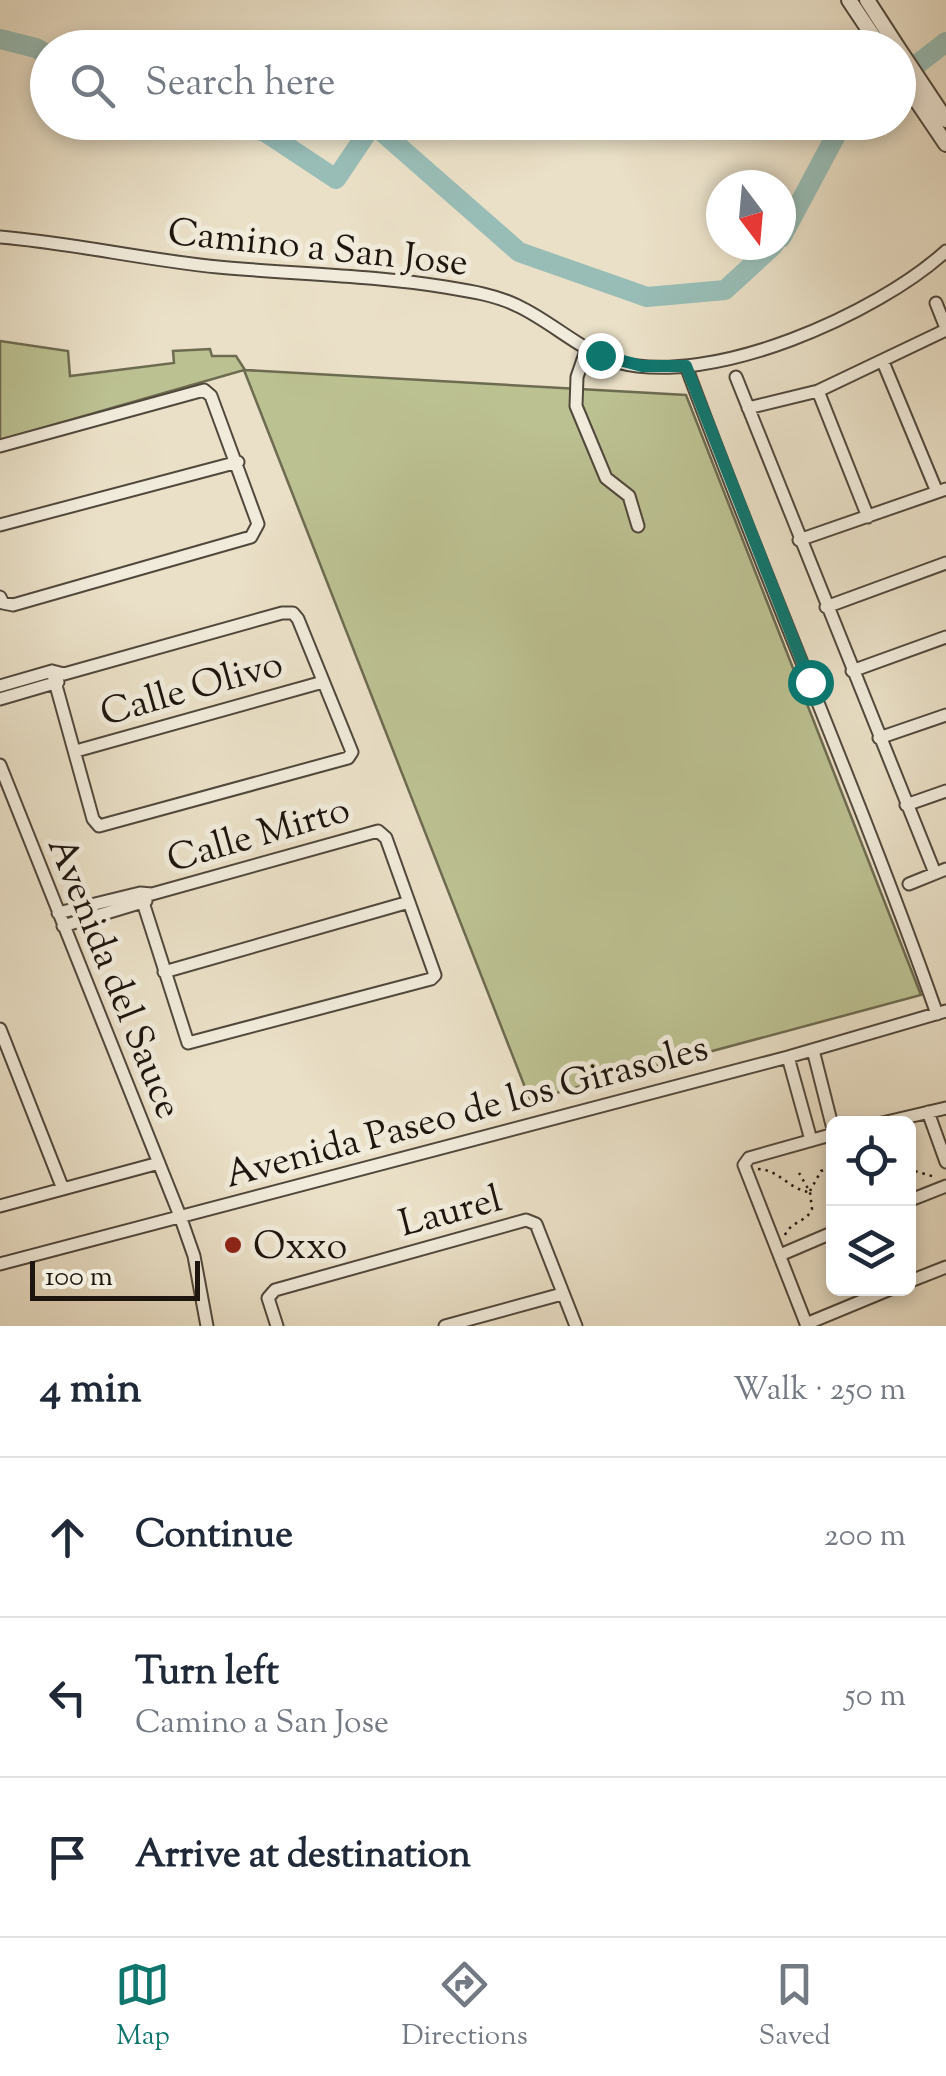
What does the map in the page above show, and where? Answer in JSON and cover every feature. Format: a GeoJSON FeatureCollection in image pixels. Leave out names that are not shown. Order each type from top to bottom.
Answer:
{"type":"FeatureCollection","features":[{"type":"Feature","properties":{"kind":"street"},"geometry":{"type":"LineString","coordinates":[[849,0],[869,30]]}},
{"type":"Feature","properties":{"kind":"street"},"geometry":{"type":"LineString","coordinates":[[867,0],[886,30]]}},
{"type":"Feature","properties":{"kind":"street"},"geometry":{"type":"LineString","coordinates":[[916,81],[944,132]]}},
{"type":"Feature","properties":{"kind":"street"},"geometry":{"type":"LineString","coordinates":[[916,97],[944,132]]}},
{"type":"Feature","properties":{"kind":"street","name":"Camino a San Jose"},"geometry":{"type":"LineString","coordinates":[[0,237],[215,266],[442,286],[492,295],[518,306],[587,348],[630,364],[686,366],[766,347],[840,321],[912,280],[946,251]]}},
{"type":"Feature","properties":{"kind":"street"},"geometry":{"type":"LineString","coordinates":[[748,408],[818,391],[946,329],[936,303]]}},
{"type":"Feature","properties":{"kind":"street"},"geometry":{"type":"LineString","coordinates":[[587,348],[577,377],[576,406],[606,478],[629,496],[638,526]]}},
{"type":"Feature","properties":{"kind":"street"},"geometry":{"type":"LineString","coordinates":[[799,540],[941,490],[883,362]]}},
{"type":"Feature","properties":{"kind":"street"},"geometry":{"type":"LineString","coordinates":[[686,366],[942,1012]]}},
{"type":"Feature","properties":{"kind":"street"},"geometry":{"type":"LineString","coordinates":[[736,377],[906,806],[940,871],[909,884]]}},
{"type":"Feature","properties":{"kind":"street"},"geometry":{"type":"LineString","coordinates":[[0,446],[204,390],[211,396],[238,462],[255,507],[258,528],[251,537],[3,600]]}},
{"type":"Feature","properties":{"kind":"street"},"geometry":{"type":"LineString","coordinates":[[818,391],[868,517]]}},
{"type":"Feature","properties":{"kind":"street"},"geometry":{"type":"LineString","coordinates":[[0,525],[238,462]]}},
{"type":"Feature","properties":{"kind":"street"},"geometry":{"type":"LineString","coordinates":[[826,607],[946,563]]}},
{"type":"Feature","properties":{"kind":"street"},"geometry":{"type":"LineString","coordinates":[[0,686],[58,676],[293,613],[351,755],[96,825],[58,676]]}},
{"type":"Feature","properties":{"kind":"street"},"geometry":{"type":"LineString","coordinates":[[852,670],[946,638]]}},
{"type":"Feature","properties":{"kind":"street"},"geometry":{"type":"LineString","coordinates":[[0,700],[58,676]]}},
{"type":"Feature","properties":{"kind":"street","name":"Calle Olivo"},"geometry":{"type":"LineString","coordinates":[[76,750],[323,682]]}},
{"type":"Feature","properties":{"kind":"street"},"geometry":{"type":"LineString","coordinates":[[879,738],[946,715]]}},
{"type":"Feature","properties":{"kind":"street","name":"Avenida del Sauce"},"geometry":{"type":"LineString","coordinates":[[0,765],[180,1216],[194,1256],[207,1326]]}},
{"type":"Feature","properties":{"kind":"street"},"geometry":{"type":"LineString","coordinates":[[906,806],[946,791]]}},
{"type":"Feature","properties":{"kind":"street","name":"Calle Mirto"},"geometry":{"type":"LineString","coordinates":[[63,926],[145,897],[374,830],[381,832],[409,902]]}},
{"type":"Feature","properties":{"kind":"street"},"geometry":{"type":"LineString","coordinates":[[145,897],[164,972],[188,1043],[435,975],[409,902],[164,972]]}},
{"type":"Feature","properties":{"kind":"street","name":"Calle Mirto"},"geometry":{"type":"LineString","coordinates":[[58,913],[145,897]]}},
{"type":"Feature","properties":{"kind":"street","name":"Avenida Paseo de los Girasoles"},"geometry":{"type":"LineString","coordinates":[[0,1264],[788,1057],[942,1012]]}},
{"type":"Feature","properties":{"kind":"street"},"geometry":{"type":"LineString","coordinates":[[0,1028],[63,1189]]}},
{"type":"Feature","properties":{"kind":"street"},"geometry":{"type":"LineString","coordinates":[[812,1050],[829,1116]]}},
{"type":"Feature","properties":{"kind":"street"},"geometry":{"type":"LineString","coordinates":[[788,1057],[811,1140]]}},
{"type":"Feature","properties":{"kind":"street"},"geometry":{"type":"LineString","coordinates":[[911,1116],[946,1108]]}},
{"type":"Feature","properties":{"kind":"street"},"geometry":{"type":"LineString","coordinates":[[928,1112],[946,1162]]}},
{"type":"Feature","properties":{"kind":"street"},"geometry":{"type":"LineString","coordinates":[[826,1136],[749,1158],[744,1165],[806,1325],[874,1296]]}},
{"type":"Feature","properties":{"kind":"street"},"geometry":{"type":"LineString","coordinates":[[0,1206],[159,1164]]}},
{"type":"Feature","properties":{"kind":"street"},"geometry":{"type":"LineString","coordinates":[[916,1198],[945,1186]]}},
{"type":"Feature","properties":{"kind":"street","name":"Laurel"},"geometry":{"type":"LineString","coordinates":[[276,1326],[270,1293],[532,1220],[562,1294]]}},
{"type":"Feature","properties":{"kind":"street"},"geometry":{"type":"LineString","coordinates":[[778,1248],[826,1234]]}},
{"type":"Feature","properties":{"kind":"street"},"geometry":{"type":"LineString","coordinates":[[916,1279],[946,1267]]}},
{"type":"Feature","properties":{"kind":"street"},"geometry":{"type":"LineString","coordinates":[[445,1326],[562,1294],[576,1326]]}},
{"type":"Feature","properties":{"kind":"path"},"geometry":{"type":"LineString","coordinates":[[755,1169],[772,1171],[790,1187],[810,1192]]}},
{"type":"Feature","properties":{"kind":"path"},"geometry":{"type":"LineString","coordinates":[[778,1248],[788,1227],[810,1214],[810,1192],[826,1170]]}},
{"type":"Feature","properties":{"kind":"path"},"geometry":{"type":"LineString","coordinates":[[916,1172],[934,1176],[945,1186]]}},
{"type":"Feature","properties":{"kind":"path"},"geometry":{"type":"LineString","coordinates":[[800,1174],[810,1192]]}},
{"type":"Feature","properties":{"kind":"green space"},"geometry":{"type":"Polygon","coordinates":[[[0,341],[68,351],[70,376],[174,363],[173,351],[210,349],[212,356],[236,356],[245,370],[686,395],[921,995],[530,1100],[244,370],[0,440],[0,341]]]}},
{"type":"Feature","properties":{"kind":"waterway"},"geometry":{"type":"LineString","coordinates":[[0,39],[30,46]]}},
{"type":"Feature","properties":{"kind":"waterway"},"geometry":{"type":"LineString","coordinates":[[916,65],[946,42]]}},
{"type":"Feature","properties":{"kind":"waterway"},"geometry":{"type":"LineString","coordinates":[[277,140],[336,179],[362,140]]}},
{"type":"Feature","properties":{"kind":"waterway"},"geometry":{"type":"LineString","coordinates":[[391,140],[519,252],[647,297],[725,290],[758,260]]}},
{"type":"Feature","properties":{"kind":"waterway"},"geometry":{"type":"LineString","coordinates":[[796,210],[833,140]]}},
{"type":"Feature","properties":{"kind":"place","name":"Oxxo"},"geometry":{"type":"Point","coordinates":[233,1245]}},
{"type":"Feature","properties":{"kind":"route"},"geometry":{"type":"LineString","coordinates":[[600,355],[642,366],[686,366],[810,682]]}}]}
